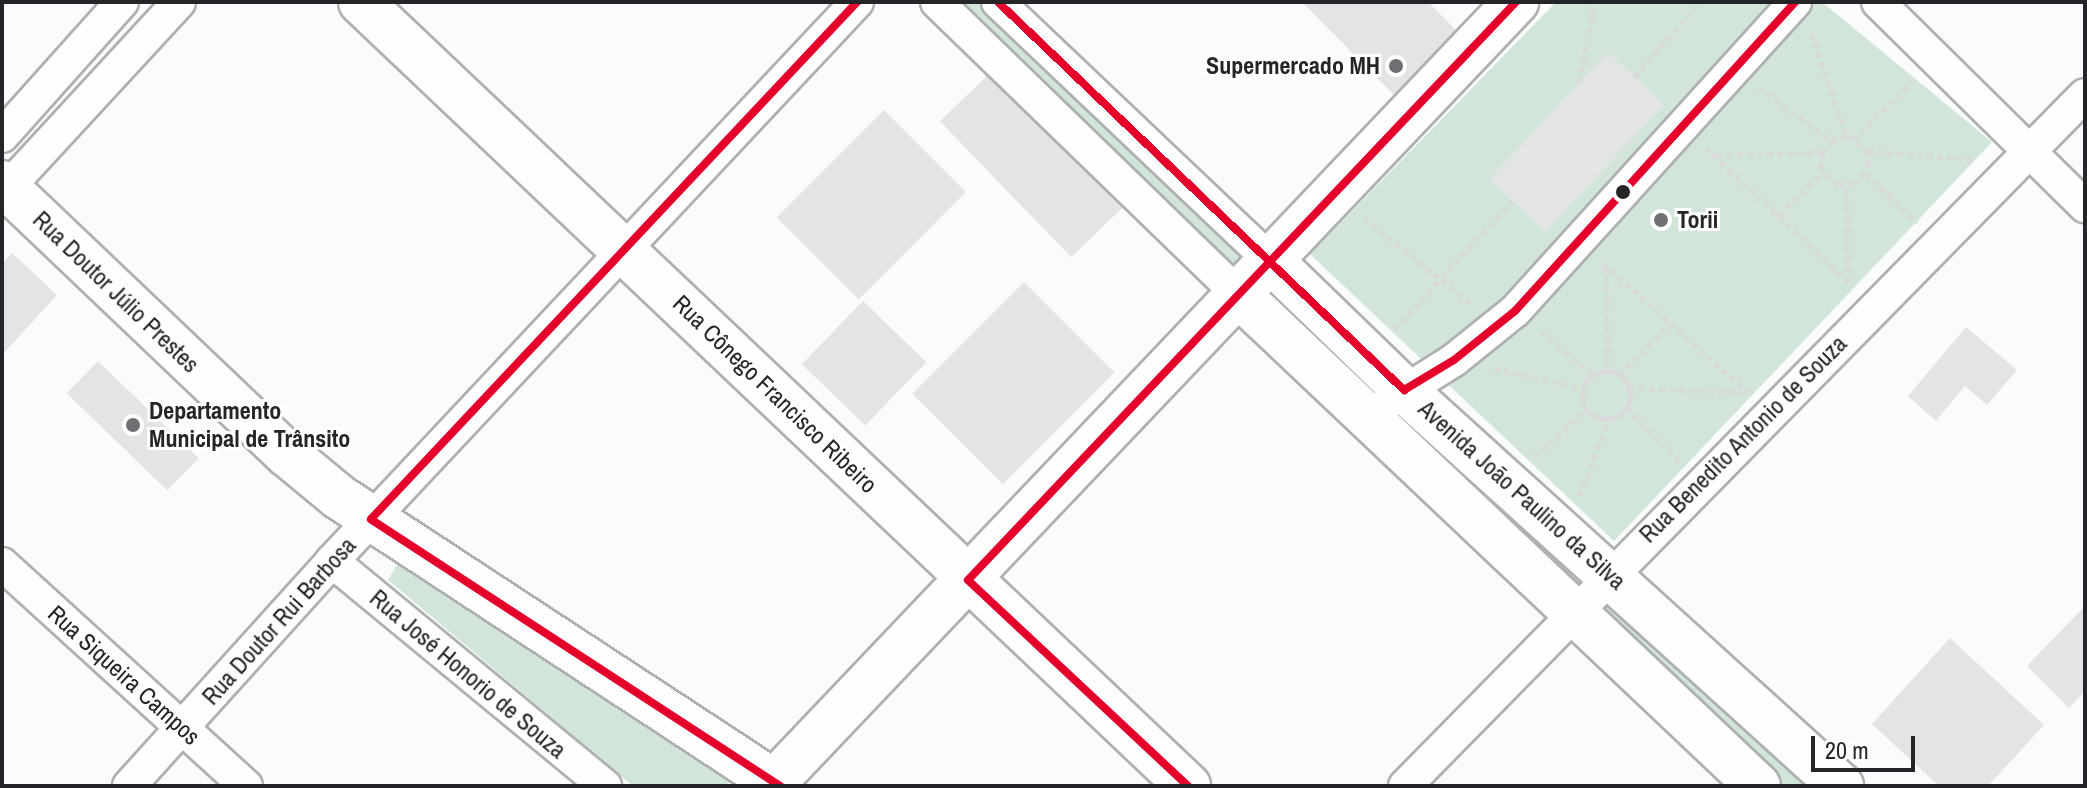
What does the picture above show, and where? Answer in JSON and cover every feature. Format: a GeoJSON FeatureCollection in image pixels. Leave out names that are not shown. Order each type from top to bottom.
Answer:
{"type":"FeatureCollection","features":[{"type":"Feature","properties":{"kind":"main road","name":"Rua Cônego Francisco Ribeiro"},"geometry":{"type":"LineString","coordinates":[[361,2],[1188,786]]}},
{"type":"Feature","properties":{"kind":"main road"},"geometry":{"type":"LineString","coordinates":[[774,785],[1516,2]]}},
{"type":"Feature","properties":{"kind":"main road","name":"Rua Doutor Júlio Prestes"},"geometry":{"type":"LineString","coordinates":[[4,189],[287,454],[371,519],[774,785]]}},
{"type":"Feature","properties":{"kind":"main road","name":"Avenida João Paulino da Silva"},"geometry":{"type":"LineString","coordinates":[[1271,261],[1369,356],[1387,403],[1576,609],[1758,786]]}},
{"type":"Feature","properties":{"kind":"main road","name":"Avenida João Paulino da Silva"},"geometry":{"type":"LineString","coordinates":[[1240,296],[1387,403],[1507,482],[1610,574],[1816,778]]}},
{"type":"Feature","properties":{"kind":"street"},"geometry":{"type":"LineString","coordinates":[[2,136],[122,2]]}},
{"type":"Feature","properties":{"kind":"street"},"geometry":{"type":"LineString","coordinates":[[4,189],[179,2]]}},
{"type":"Feature","properties":{"kind":"street","name":"Rua Doutor Rui Barbosa"},"geometry":{"type":"LineString","coordinates":[[129,786],[371,519],[627,251],[857,2]]}},
{"type":"Feature","properties":{"kind":"street","name":"Avenida João Paulino da Silva"},"geometry":{"type":"LineString","coordinates":[[937,2],[1240,296]]}},
{"type":"Feature","properties":{"kind":"street","name":"Avenida João Paulino da Silva"},"geometry":{"type":"LineString","coordinates":[[998,2],[1271,261]]}},
{"type":"Feature","properties":{"kind":"street"},"geometry":{"type":"LineString","coordinates":[[1878,2],[2085,206]]}},
{"type":"Feature","properties":{"kind":"street"},"geometry":{"type":"LineString","coordinates":[[1387,403],[1454,360],[1506,318],[1733,69],[1800,10]]}},
{"type":"Feature","properties":{"kind":"street"},"geometry":{"type":"LineString","coordinates":[[1002,65],[1034,36]]}},
{"type":"Feature","properties":{"kind":"street","name":"Rua Benedito Antonio de Souza"},"geometry":{"type":"LineString","coordinates":[[1405,786],[1700,483],[1758,402],[1874,306],[2031,155],[2085,95]]}},
{"type":"Feature","properties":{"kind":"street","name":"Rua José Honorio de Souza"},"geometry":{"type":"LineString","coordinates":[[332,561],[605,786]]}},
{"type":"Feature","properties":{"kind":"street","name":"Rua Siqueira Campos"},"geometry":{"type":"LineString","coordinates":[[2,564],[246,786]]}},
{"type":"Feature","properties":{"kind":"path"},"geometry":{"type":"LineString","coordinates":[[1579,82],[1595,2]]}},
{"type":"Feature","properties":{"kind":"path"},"geometry":{"type":"LineString","coordinates":[[1634,77],[1700,2]]}},
{"type":"Feature","properties":{"kind":"path"},"geometry":{"type":"LineString","coordinates":[[1800,10],[1850,138],[1867,151],[1991,160],[2031,155]]}},
{"type":"Feature","properties":{"kind":"path"},"geometry":{"type":"LineString","coordinates":[[1866,173],[1847,186],[1832,183],[1823,171],[1822,153],[1832,141],[1850,138],[1935,59]]}},
{"type":"Feature","properties":{"kind":"path"},"geometry":{"type":"LineString","coordinates":[[1733,69],[1832,141]]}},
{"type":"Feature","properties":{"kind":"path"},"geometry":{"type":"LineString","coordinates":[[1679,127],[1716,155],[1874,306]]}},
{"type":"Feature","properties":{"kind":"path"},"geometry":{"type":"LineString","coordinates":[[1867,151],[1866,173],[1938,242]]}},
{"type":"Feature","properties":{"kind":"path"},"geometry":{"type":"LineString","coordinates":[[1716,155],[1822,153]]}},
{"type":"Feature","properties":{"kind":"path"},"geometry":{"type":"LineString","coordinates":[[1779,215],[1823,171]]}},
{"type":"Feature","properties":{"kind":"path"},"geometry":{"type":"LineString","coordinates":[[1847,186],[1848,281]]}},
{"type":"Feature","properties":{"kind":"path"},"geometry":{"type":"LineString","coordinates":[[1334,194],[1442,280],[1593,375]]}},
{"type":"Feature","properties":{"kind":"path"},"geometry":{"type":"LineString","coordinates":[[1369,356],[1512,201]]}},
{"type":"Feature","properties":{"kind":"path"},"geometry":{"type":"LineString","coordinates":[[1577,242],[1758,402]]}},
{"type":"Feature","properties":{"kind":"path"},"geometry":{"type":"LineString","coordinates":[[1606,266],[1608,371]]}},
{"type":"Feature","properties":{"kind":"path"},"geometry":{"type":"LineString","coordinates":[[1619,375],[1670,323]]}},
{"type":"Feature","properties":{"kind":"path"},"geometry":{"type":"LineString","coordinates":[[1454,360],[1583,388]]}},
{"type":"Feature","properties":{"kind":"path"},"geometry":{"type":"LineString","coordinates":[[1564,535],[1609,419],[1626,408],[1629,388],[1619,375],[1608,371],[1593,375],[1583,388],[1586,409]]}},
{"type":"Feature","properties":{"kind":"path"},"geometry":{"type":"LineString","coordinates":[[1629,388],[1758,402]]}},
{"type":"Feature","properties":{"kind":"path"},"geometry":{"type":"LineString","coordinates":[[1626,408],[1700,483]]}},
{"type":"Feature","properties":{"kind":"path"},"geometry":{"type":"LineString","coordinates":[[1586,409],[1609,419]]}},
{"type":"Feature","properties":{"kind":"path"},"geometry":{"type":"LineString","coordinates":[[1507,482],[1586,409]]}},
{"type":"Feature","properties":{"kind":"green space"},"geometry":{"type":"Polygon","coordinates":[[[955,2],[982,2],[1817,786],[1775,786],[955,2]]]}},
{"type":"Feature","properties":{"kind":"green space"},"geometry":{"type":"Polygon","coordinates":[[[1556,2],[1822,2],[1992,142],[1614,541],[1310,254],[1556,2]]]}},
{"type":"Feature","properties":{"kind":"green space"},"geometry":{"type":"Polygon","coordinates":[[[398,563],[728,781],[727,786],[633,786],[388,580],[398,563]]]}},
{"type":"Feature","properties":{"kind":"building","name":"Supermercado MH"},"geometry":{"type":"Polygon","coordinates":[[[1302,2],[1428,2],[1460,34],[1396,97],[1302,2]]]}},
{"type":"Feature","properties":{"kind":"building"},"geometry":{"type":"Polygon","coordinates":[[[1608,52],[1664,105],[1546,232],[1489,179],[1608,52]]]}},
{"type":"Feature","properties":{"kind":"building"},"geometry":{"type":"Polygon","coordinates":[[[991,72],[1122,208],[1071,257],[940,121],[991,72]]]}},
{"type":"Feature","properties":{"kind":"building"},"geometry":{"type":"Polygon","coordinates":[[[884,110],[966,192],[859,300],[777,217],[884,110]]]}},
{"type":"Feature","properties":{"kind":"building"},"geometry":{"type":"Polygon","coordinates":[[[12,253],[57,295],[2,355],[2,264],[12,253]]]}},
{"type":"Feature","properties":{"kind":"building"},"geometry":{"type":"Polygon","coordinates":[[[1024,282],[1115,373],[1003,484],[912,394],[1024,282]]]}},
{"type":"Feature","properties":{"kind":"building"},"geometry":{"type":"Polygon","coordinates":[[[863,301],[926,362],[865,425],[802,364],[863,301]]]}},
{"type":"Feature","properties":{"kind":"building"},"geometry":{"type":"Polygon","coordinates":[[[1966,327],[2017,370],[1987,405],[1965,386],[1936,421],[1908,396],[1966,327]]]}},
{"type":"Feature","properties":{"kind":"building","name":"Departamento Municipal de Trânsito"},"geometry":{"type":"Polygon","coordinates":[[[98,361],[199,458],[167,491],[67,393],[98,361]]]}},
{"type":"Feature","properties":{"kind":"building"},"geometry":{"type":"Polygon","coordinates":[[[2085,606],[2085,691],[2069,708],[2027,666],[2085,606]]]}},
{"type":"Feature","properties":{"kind":"building"},"geometry":{"type":"Polygon","coordinates":[[[1950,638],[2044,725],[1988,786],[1939,786],[1872,724],[1950,638]]]}},
{"type":"Feature","properties":{"kind":"transit line"},"geometry":{"type":"LineString","coordinates":[[780,786],[371,519],[857,2]]}},
{"type":"Feature","properties":{"kind":"transit line"},"geometry":{"type":"LineString","coordinates":[[998,2],[1404,390],[1454,360],[1515,311],[1795,2]]}},
{"type":"Feature","properties":{"kind":"transit line"},"geometry":{"type":"LineString","coordinates":[[1188,786],[968,580],[1516,2]]}},
{"type":"Feature","properties":{"kind":"place","name":"Supermercado MH"},"geometry":{"type":"Point","coordinates":[1396,66]}},
{"type":"Feature","properties":{"kind":"place","name":"Torii"},"geometry":{"type":"Point","coordinates":[1661,220]}},
{"type":"Feature","properties":{"kind":"place","name":"Departamento Municipal de Trânsito"},"geometry":{"type":"Point","coordinates":[133,425]}}]}
